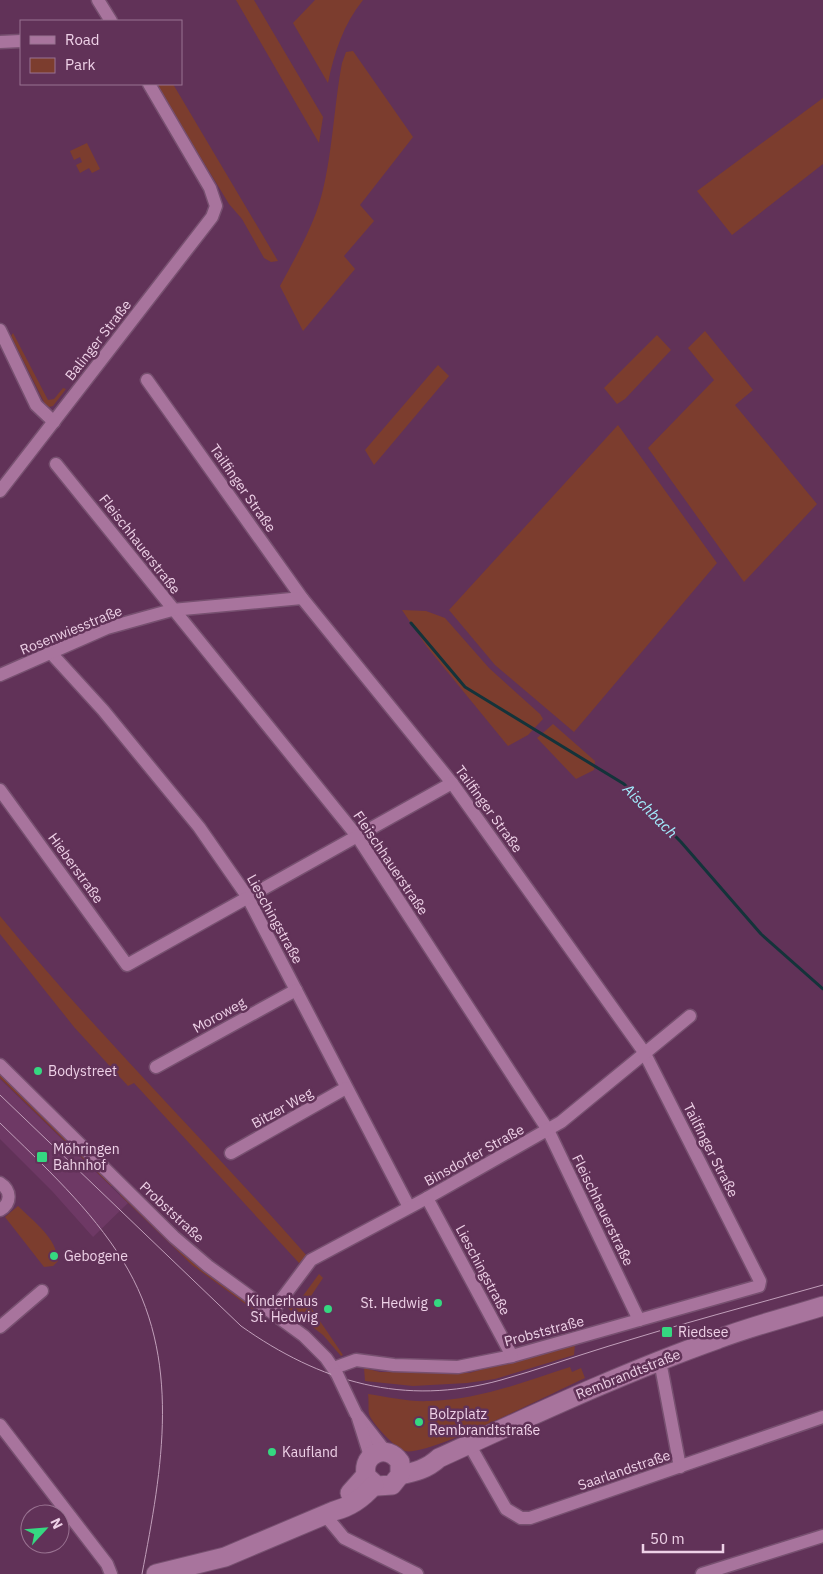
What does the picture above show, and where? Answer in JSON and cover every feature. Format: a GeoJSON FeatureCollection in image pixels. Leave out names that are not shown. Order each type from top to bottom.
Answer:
{"type":"FeatureCollection","features":[{"type":"Feature","properties":{"kind":"street"},"geometry":{"type":"LineString","coordinates":[[98,0],[110,20]]}},
{"type":"Feature","properties":{"kind":"street"},"geometry":{"type":"LineString","coordinates":[[0,42],[20,41]]}},
{"type":"Feature","properties":{"kind":"street","name":"Balinger Straße"},"geometry":{"type":"LineString","coordinates":[[0,491],[212,217],[216,206],[210,188],[150,85]]}},
{"type":"Feature","properties":{"kind":"street"},"geometry":{"type":"LineString","coordinates":[[0,330],[36,405],[54,422]]}},
{"type":"Feature","properties":{"kind":"street","name":"Tailfinger Straße"},"geometry":{"type":"LineString","coordinates":[[147,380],[302,598],[452,783],[644,1052],[758,1275],[759,1286]]}},
{"type":"Feature","properties":{"kind":"street","name":"Fleischhauerstraße"},"geometry":{"type":"LineString","coordinates":[[56,464],[357,836],[548,1130],[639,1320]]}},
{"type":"Feature","properties":{"kind":"street","name":"Rosenwiesstraße"},"geometry":{"type":"LineString","coordinates":[[0,675],[107,628],[174,610],[302,598]]}},
{"type":"Feature","properties":{"kind":"street","name":"Lieschingstraße"},"geometry":{"type":"LineString","coordinates":[[50,652],[103,710],[199,827],[247,896],[409,1208]]}},
{"type":"Feature","properties":{"kind":"street"},"geometry":{"type":"LineString","coordinates":[[247,896],[452,783]]}},
{"type":"Feature","properties":{"kind":"street","name":"Hieberstraße"},"geometry":{"type":"LineString","coordinates":[[0,790],[127,965],[247,896]]}},
{"type":"Feature","properties":{"kind":"street","name":"Moroweg"},"geometry":{"type":"LineString","coordinates":[[156,1067],[296,990]]}},
{"type":"Feature","properties":{"kind":"street","name":"Binsdorfer Straße"},"geometry":{"type":"LineString","coordinates":[[272,1312],[311,1260],[409,1208],[561,1122],[690,1016]]}},
{"type":"Feature","properties":{"kind":"street","name":"Probststraße"},"geometry":{"type":"LineString","coordinates":[[0,1065],[174,1237],[208,1266],[304,1336],[335,1371],[356,1414],[389,1461]]}},
{"type":"Feature","properties":{"kind":"street","name":"Bitzer Weg"},"geometry":{"type":"LineString","coordinates":[[231,1153],[346,1088]]}},
{"type":"Feature","properties":{"kind":"street"},"geometry":{"type":"LineString","coordinates":[[0,1183],[5,1186],[9,1195],[7,1204],[0,1210]]}},
{"type":"Feature","properties":{"kind":"street","name":"Lieschingstraße"},"geometry":{"type":"LineString","coordinates":[[427,1198],[512,1356]]}},
{"type":"Feature","properties":{"kind":"street","name":"Probststraße"},"geometry":{"type":"LineString","coordinates":[[335,1371],[356,1360],[394,1365],[458,1367],[512,1356],[759,1286]]}},
{"type":"Feature","properties":{"kind":"street"},"geometry":{"type":"LineString","coordinates":[[0,1327],[42,1291]]}},
{"type":"Feature","properties":{"kind":"street","name":"Rembrandtstraße"},"geometry":{"type":"LineString","coordinates":[[156,1574],[225,1556],[346,1508],[361,1498],[370,1480],[384,1487],[392,1485],[389,1461],[439,1458],[562,1402],[660,1361],[724,1336],[823,1306]]}},
{"type":"Feature","properties":{"kind":"street"},"geometry":{"type":"LineString","coordinates":[[660,1361],[680,1467]]}},
{"type":"Feature","properties":{"kind":"street","name":"Saarlandstraße"},"geometry":{"type":"LineString","coordinates":[[469,1444],[501,1503],[521,1518],[530,1518],[823,1417]]}},
{"type":"Feature","properties":{"kind":"street"},"geometry":{"type":"LineString","coordinates":[[0,1425],[107,1564],[111,1574]]}},
{"type":"Feature","properties":{"kind":"street"},"geometry":{"type":"LineString","coordinates":[[370,1480],[365,1468],[389,1461]]}},
{"type":"Feature","properties":{"kind":"street"},"geometry":{"type":"LineString","coordinates":[[330,1513],[344,1538],[417,1574]]}},
{"type":"Feature","properties":{"kind":"street"},"geometry":{"type":"LineString","coordinates":[[702,1574],[823,1536]]}},
{"type":"Feature","properties":{"kind":"shaded area","name":"Möhringen Bahnhof"},"geometry":{"type":"Polygon","coordinates":[[[0,1079],[128,1203],[93,1237],[52,1191],[0,1139],[0,1079]]]}},
{"type":"Feature","properties":{"kind":"green space"},"geometry":{"type":"Polygon","coordinates":[[[236,0],[254,0],[323,117],[319,143],[236,0]]]}},
{"type":"Feature","properties":{"kind":"green space"},"geometry":{"type":"Polygon","coordinates":[[[315,0],[363,0],[350,19],[340,40],[328,83],[293,23],[315,0]]]}},
{"type":"Feature","properties":{"kind":"green space"},"geometry":{"type":"Polygon","coordinates":[[[353,51],[413,137],[360,205],[374,221],[344,256],[355,269],[303,331],[280,286],[316,213],[326,178],[342,63],[346,52],[353,51]]]}},
{"type":"Feature","properties":{"kind":"green space"},"geometry":{"type":"Polygon","coordinates":[[[157,85],[174,85],[278,261],[271,262],[264,258],[242,219],[229,204],[157,85]]]}},
{"type":"Feature","properties":{"kind":"green space"},"geometry":{"type":"Polygon","coordinates":[[[823,98],[823,164],[732,235],[697,191],[823,98]]]}},
{"type":"Feature","properties":{"kind":"green space"},"geometry":{"type":"Polygon","coordinates":[[[87,143],[100,169],[92,173],[89,168],[80,173],[76,165],[82,162],[80,157],[74,160],[70,151],[87,143]]]}},
{"type":"Feature","properties":{"kind":"green space"},"geometry":{"type":"Polygon","coordinates":[[[705,331],[753,390],[735,405],[817,504],[744,582],[648,448],[714,380],[688,348],[705,331]]]}},
{"type":"Feature","properties":{"kind":"green space"},"geometry":{"type":"Polygon","coordinates":[[[13,333],[48,400],[54,399],[63,388],[66,389],[53,406],[49,407],[45,404],[11,336],[13,333]]]}},
{"type":"Feature","properties":{"kind":"green space"},"geometry":{"type":"Polygon","coordinates":[[[657,335],[671,350],[625,399],[617,404],[604,388],[657,335]]]}},
{"type":"Feature","properties":{"kind":"green space"},"geometry":{"type":"Polygon","coordinates":[[[438,365],[449,376],[374,465],[365,450],[438,365]]]}},
{"type":"Feature","properties":{"kind":"green space"},"geometry":{"type":"Polygon","coordinates":[[[618,425],[717,563],[574,732],[495,665],[449,610],[618,425]]]}},
{"type":"Feature","properties":{"kind":"green space"},"geometry":{"type":"Polygon","coordinates":[[[402,610],[426,611],[445,618],[489,668],[540,714],[543,719],[528,735],[508,746],[427,647],[402,610]]]}},
{"type":"Feature","properties":{"kind":"green space"},"geometry":{"type":"Polygon","coordinates":[[[553,724],[595,761],[594,770],[576,779],[537,738],[553,724]]]}},
{"type":"Feature","properties":{"kind":"green space"},"geometry":{"type":"Polygon","coordinates":[[[0,916],[75,1003],[307,1256],[299,1263],[134,1083],[128,1086],[74,1027],[0,934],[0,916]]]}},
{"type":"Feature","properties":{"kind":"green space"},"geometry":{"type":"Polygon","coordinates":[[[0,1072],[115,1186],[111,1186],[0,1078],[0,1072]]]}},
{"type":"Feature","properties":{"kind":"green space"},"geometry":{"type":"Polygon","coordinates":[[[120,1191],[266,1314],[262,1316],[192,1265],[120,1195],[120,1191]]]}},
{"type":"Feature","properties":{"kind":"green space"},"geometry":{"type":"Polygon","coordinates":[[[18,1206],[49,1237],[57,1253],[58,1261],[53,1266],[44,1267],[5,1217],[18,1206]]]}},
{"type":"Feature","properties":{"kind":"green space"},"geometry":{"type":"Polygon","coordinates":[[[319,1274],[323,1278],[307,1302],[343,1355],[341,1356],[323,1335],[285,1306],[287,1303],[294,1308],[319,1274]]]}},
{"type":"Feature","properties":{"kind":"green space"},"geometry":{"type":"Polygon","coordinates":[[[575,1344],[574,1355],[495,1379],[467,1383],[413,1386],[365,1381],[364,1368],[380,1372],[469,1373],[575,1344]]]}},
{"type":"Feature","properties":{"kind":"green space"},"geometry":{"type":"Polygon","coordinates":[[[570,1367],[572,1372],[581,1368],[585,1378],[464,1434],[418,1450],[405,1451],[390,1441],[369,1414],[368,1394],[414,1401],[447,1400],[483,1394],[570,1367]]]}},
{"type":"Feature","properties":{"kind":"waterway","name":"Aischbach"},"geometry":{"type":"LineString","coordinates":[[411,623],[465,687],[624,784],[681,842],[761,934],[823,989]]}},
{"type":"Feature","properties":{"kind":"tram line"},"geometry":{"type":"LineString","coordinates":[[0,1095],[241,1326],[271,1346],[301,1362],[332,1375],[364,1384],[397,1390],[431,1391],[465,1388],[501,1380],[689,1322],[823,1285]]}},
{"type":"Feature","properties":{"kind":"tram line"},"geometry":{"type":"LineString","coordinates":[[0,1123],[82,1206],[110,1242],[123,1261],[142,1298],[154,1336],[161,1375],[161,1454],[142,1574]]}},
{"type":"Feature","properties":{"kind":"place","name":"Bodystreet"},"geometry":{"type":"Point","coordinates":[38,1071]}},
{"type":"Feature","properties":{"kind":"place","name":"Möhringen Bahnhof"},"geometry":{"type":"Point","coordinates":[42,1157]}},
{"type":"Feature","properties":{"kind":"place","name":"Gebogene"},"geometry":{"type":"Point","coordinates":[54,1256]}},
{"type":"Feature","properties":{"kind":"place","name":"St. Hedwig"},"geometry":{"type":"Point","coordinates":[438,1303]}},
{"type":"Feature","properties":{"kind":"place","name":"Kinderhaus St. Hedwig"},"geometry":{"type":"Point","coordinates":[328,1309]}},
{"type":"Feature","properties":{"kind":"place","name":"Riedsee"},"geometry":{"type":"Point","coordinates":[667,1332]}},
{"type":"Feature","properties":{"kind":"place","name":"Bolzplatz Rembrandtstraße"},"geometry":{"type":"Point","coordinates":[419,1422]}},
{"type":"Feature","properties":{"kind":"place","name":"Kaufland"},"geometry":{"type":"Point","coordinates":[272,1452]}}]}
